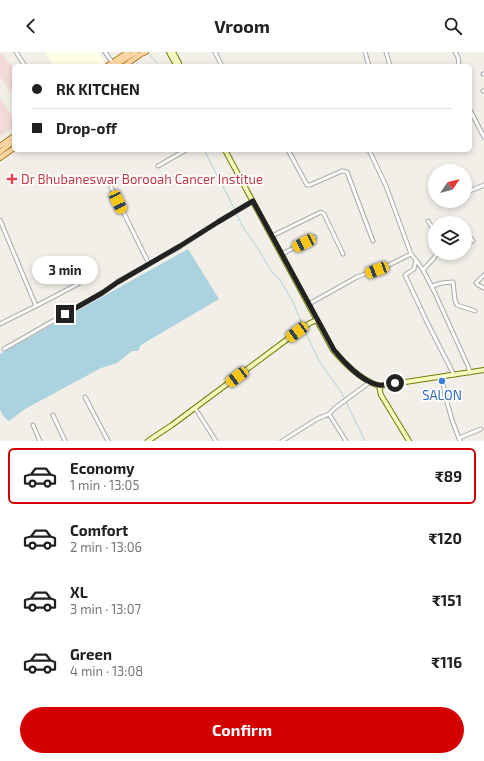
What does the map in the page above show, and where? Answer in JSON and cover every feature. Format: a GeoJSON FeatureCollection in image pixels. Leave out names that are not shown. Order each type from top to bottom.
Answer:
{"type":"FeatureCollection","features":[{"type":"Feature","properties":{"kind":"main road"},"geometry":{"type":"LineString","coordinates":[[113,64],[128,52]]}},
{"type":"Feature","properties":{"kind":"main road"},"geometry":{"type":"LineString","coordinates":[[169,52],[175,64]]}},
{"type":"Feature","properties":{"kind":"main road"},"geometry":{"type":"LineString","coordinates":[[173,52],[179,64]]}},
{"type":"Feature","properties":{"kind":"main road"},"geometry":{"type":"LineString","coordinates":[[113,64],[141,53]]}},
{"type":"Feature","properties":{"kind":"main road"},"geometry":{"type":"LineString","coordinates":[[127,64],[141,53]]}},
{"type":"Feature","properties":{"kind":"main road"},"geometry":{"type":"LineString","coordinates":[[0,146],[12,137]]}},
{"type":"Feature","properties":{"kind":"main road"},"geometry":{"type":"LineString","coordinates":[[0,152],[12,143]]}},
{"type":"Feature","properties":{"kind":"main road"},"geometry":{"type":"LineString","coordinates":[[0,158],[12,149]]}},
{"type":"Feature","properties":{"kind":"main road"},"geometry":{"type":"LineString","coordinates":[[226,152],[308,304],[337,355],[345,364],[362,377],[379,386],[484,370]]}},
{"type":"Feature","properties":{"kind":"main road"},"geometry":{"type":"LineString","coordinates":[[149,441],[297,332],[317,320]]}},
{"type":"Feature","properties":{"kind":"main road"},"geometry":{"type":"LineString","coordinates":[[379,386],[381,395],[409,441]]}},
{"type":"Feature","properties":{"kind":"street"},"geometry":{"type":"LineString","coordinates":[[16,52],[24,64]]}},
{"type":"Feature","properties":{"kind":"street"},"geometry":{"type":"LineString","coordinates":[[105,52],[113,64]]}},
{"type":"Feature","properties":{"kind":"street"},"geometry":{"type":"LineString","coordinates":[[215,52],[221,64]]}},
{"type":"Feature","properties":{"kind":"street"},"geometry":{"type":"LineString","coordinates":[[365,52],[368,64]]}},
{"type":"Feature","properties":{"kind":"street"},"geometry":{"type":"LineString","coordinates":[[386,52],[389,64]]}},
{"type":"Feature","properties":{"kind":"street"},"geometry":{"type":"LineString","coordinates":[[455,52],[458,57],[459,64]]}},
{"type":"Feature","properties":{"kind":"street"},"geometry":{"type":"LineString","coordinates":[[472,114],[484,137]]}},
{"type":"Feature","properties":{"kind":"street"},"geometry":{"type":"LineString","coordinates":[[158,166],[182,152]]}},
{"type":"Feature","properties":{"kind":"street"},"geometry":{"type":"LineString","coordinates":[[289,152],[307,185],[342,171],[347,172],[373,241]]}},
{"type":"Feature","properties":{"kind":"street"},"geometry":{"type":"LineString","coordinates":[[369,152],[386,186],[411,254],[423,270],[432,286],[470,373]]}},
{"type":"Feature","properties":{"kind":"street"},"geometry":{"type":"LineString","coordinates":[[472,190],[484,185]]}},
{"type":"Feature","properties":{"kind":"street"},"geometry":{"type":"LineString","coordinates":[[111,186],[149,264]]}},
{"type":"Feature","properties":{"kind":"street"},"geometry":{"type":"LineString","coordinates":[[4,349],[102,293],[253,201]]}},
{"type":"Feature","properties":{"kind":"street"},"geometry":{"type":"LineString","coordinates":[[272,236],[321,212],[324,214],[343,254]]}},
{"type":"Feature","properties":{"kind":"street"},"geometry":{"type":"LineString","coordinates":[[0,220],[36,306]]}},
{"type":"Feature","properties":{"kind":"street"},"geometry":{"type":"LineString","coordinates":[[282,254],[315,237]]}},
{"type":"Feature","properties":{"kind":"street"},"geometry":{"type":"LineString","coordinates":[[308,304],[357,277],[387,266],[411,254]]}},
{"type":"Feature","properties":{"kind":"street"},"geometry":{"type":"LineString","coordinates":[[416,260],[414,269],[405,275],[454,375]]}},
{"type":"Feature","properties":{"kind":"street"},"geometry":{"type":"LineString","coordinates":[[423,270],[431,260]]}},
{"type":"Feature","properties":{"kind":"street"},"geometry":{"type":"LineString","coordinates":[[0,324],[78,284],[73,271]]}},
{"type":"Feature","properties":{"kind":"street"},"geometry":{"type":"LineString","coordinates":[[484,275],[476,283],[484,288]]}},
{"type":"Feature","properties":{"kind":"street"},"geometry":{"type":"LineString","coordinates":[[432,286],[452,282],[457,305],[474,311]]}},
{"type":"Feature","properties":{"kind":"street"},"geometry":{"type":"LineString","coordinates":[[442,377],[452,420],[460,440],[481,429]]}},
{"type":"Feature","properties":{"kind":"street"},"geometry":{"type":"LineString","coordinates":[[282,441],[317,418],[329,414],[370,382]]}},
{"type":"Feature","properties":{"kind":"street"},"geometry":{"type":"LineString","coordinates":[[85,397],[108,441]]}},
{"type":"Feature","properties":{"kind":"street"},"geometry":{"type":"LineString","coordinates":[[195,408],[216,441]]}},
{"type":"Feature","properties":{"kind":"street"},"geometry":{"type":"LineString","coordinates":[[329,414],[346,441]]}},
{"type":"Feature","properties":{"kind":"street"},"geometry":{"type":"LineString","coordinates":[[53,415],[65,441]]}},
{"type":"Feature","properties":{"kind":"street"},"geometry":{"type":"LineString","coordinates":[[33,425],[40,441]]}},
{"type":"Feature","properties":{"kind":"shaded area"},"geometry":{"type":"Polygon","coordinates":[[[44,52],[98,52],[105,63],[104,64],[53,64],[44,52]]]}},
{"type":"Feature","properties":{"kind":"shaded area"},"geometry":{"type":"Polygon","coordinates":[[[2,54],[12,66],[12,94],[0,77],[0,55],[2,54]]]}},
{"type":"Feature","properties":{"kind":"shaded area"},"geometry":{"type":"Polygon","coordinates":[[[2,100],[12,117],[12,128],[0,136],[0,101],[2,100]]]}},
{"type":"Feature","properties":{"kind":"water"},"geometry":{"type":"Polygon","coordinates":[[[188,249],[219,299],[141,345],[138,351],[132,351],[117,363],[101,368],[25,409],[9,421],[4,417],[0,410],[0,354],[188,249]]]}},
{"type":"Feature","properties":{"kind":"waterway"},"geometry":{"type":"LineString","coordinates":[[148,53],[158,64]]}},
{"type":"Feature","properties":{"kind":"waterway"},"geometry":{"type":"LineString","coordinates":[[205,152],[235,210]]}},
{"type":"Feature","properties":{"kind":"waterway"},"geometry":{"type":"LineString","coordinates":[[236,213],[244,229],[272,272],[280,280],[294,304],[303,327]]}},
{"type":"Feature","properties":{"kind":"waterway"},"geometry":{"type":"LineString","coordinates":[[304,330],[321,364],[345,399]]}},
{"type":"Feature","properties":{"kind":"waterway"},"geometry":{"type":"LineString","coordinates":[[346,402],[365,441]]}},
{"type":"Feature","properties":{"kind":"place","name":"Dr Bhubaneswar Borooah Cancer Institue"},"geometry":{"type":"Point","coordinates":[12,179]}},
{"type":"Feature","properties":{"kind":"place","name":"SALON"},"geometry":{"type":"Point","coordinates":[442,381]}},
{"type":"Feature","properties":{"kind":"route"},"geometry":{"type":"LineString","coordinates":[[65,314],[253,201],[334,350],[345,364],[370,382],[379,386],[395,383]]}}]}
